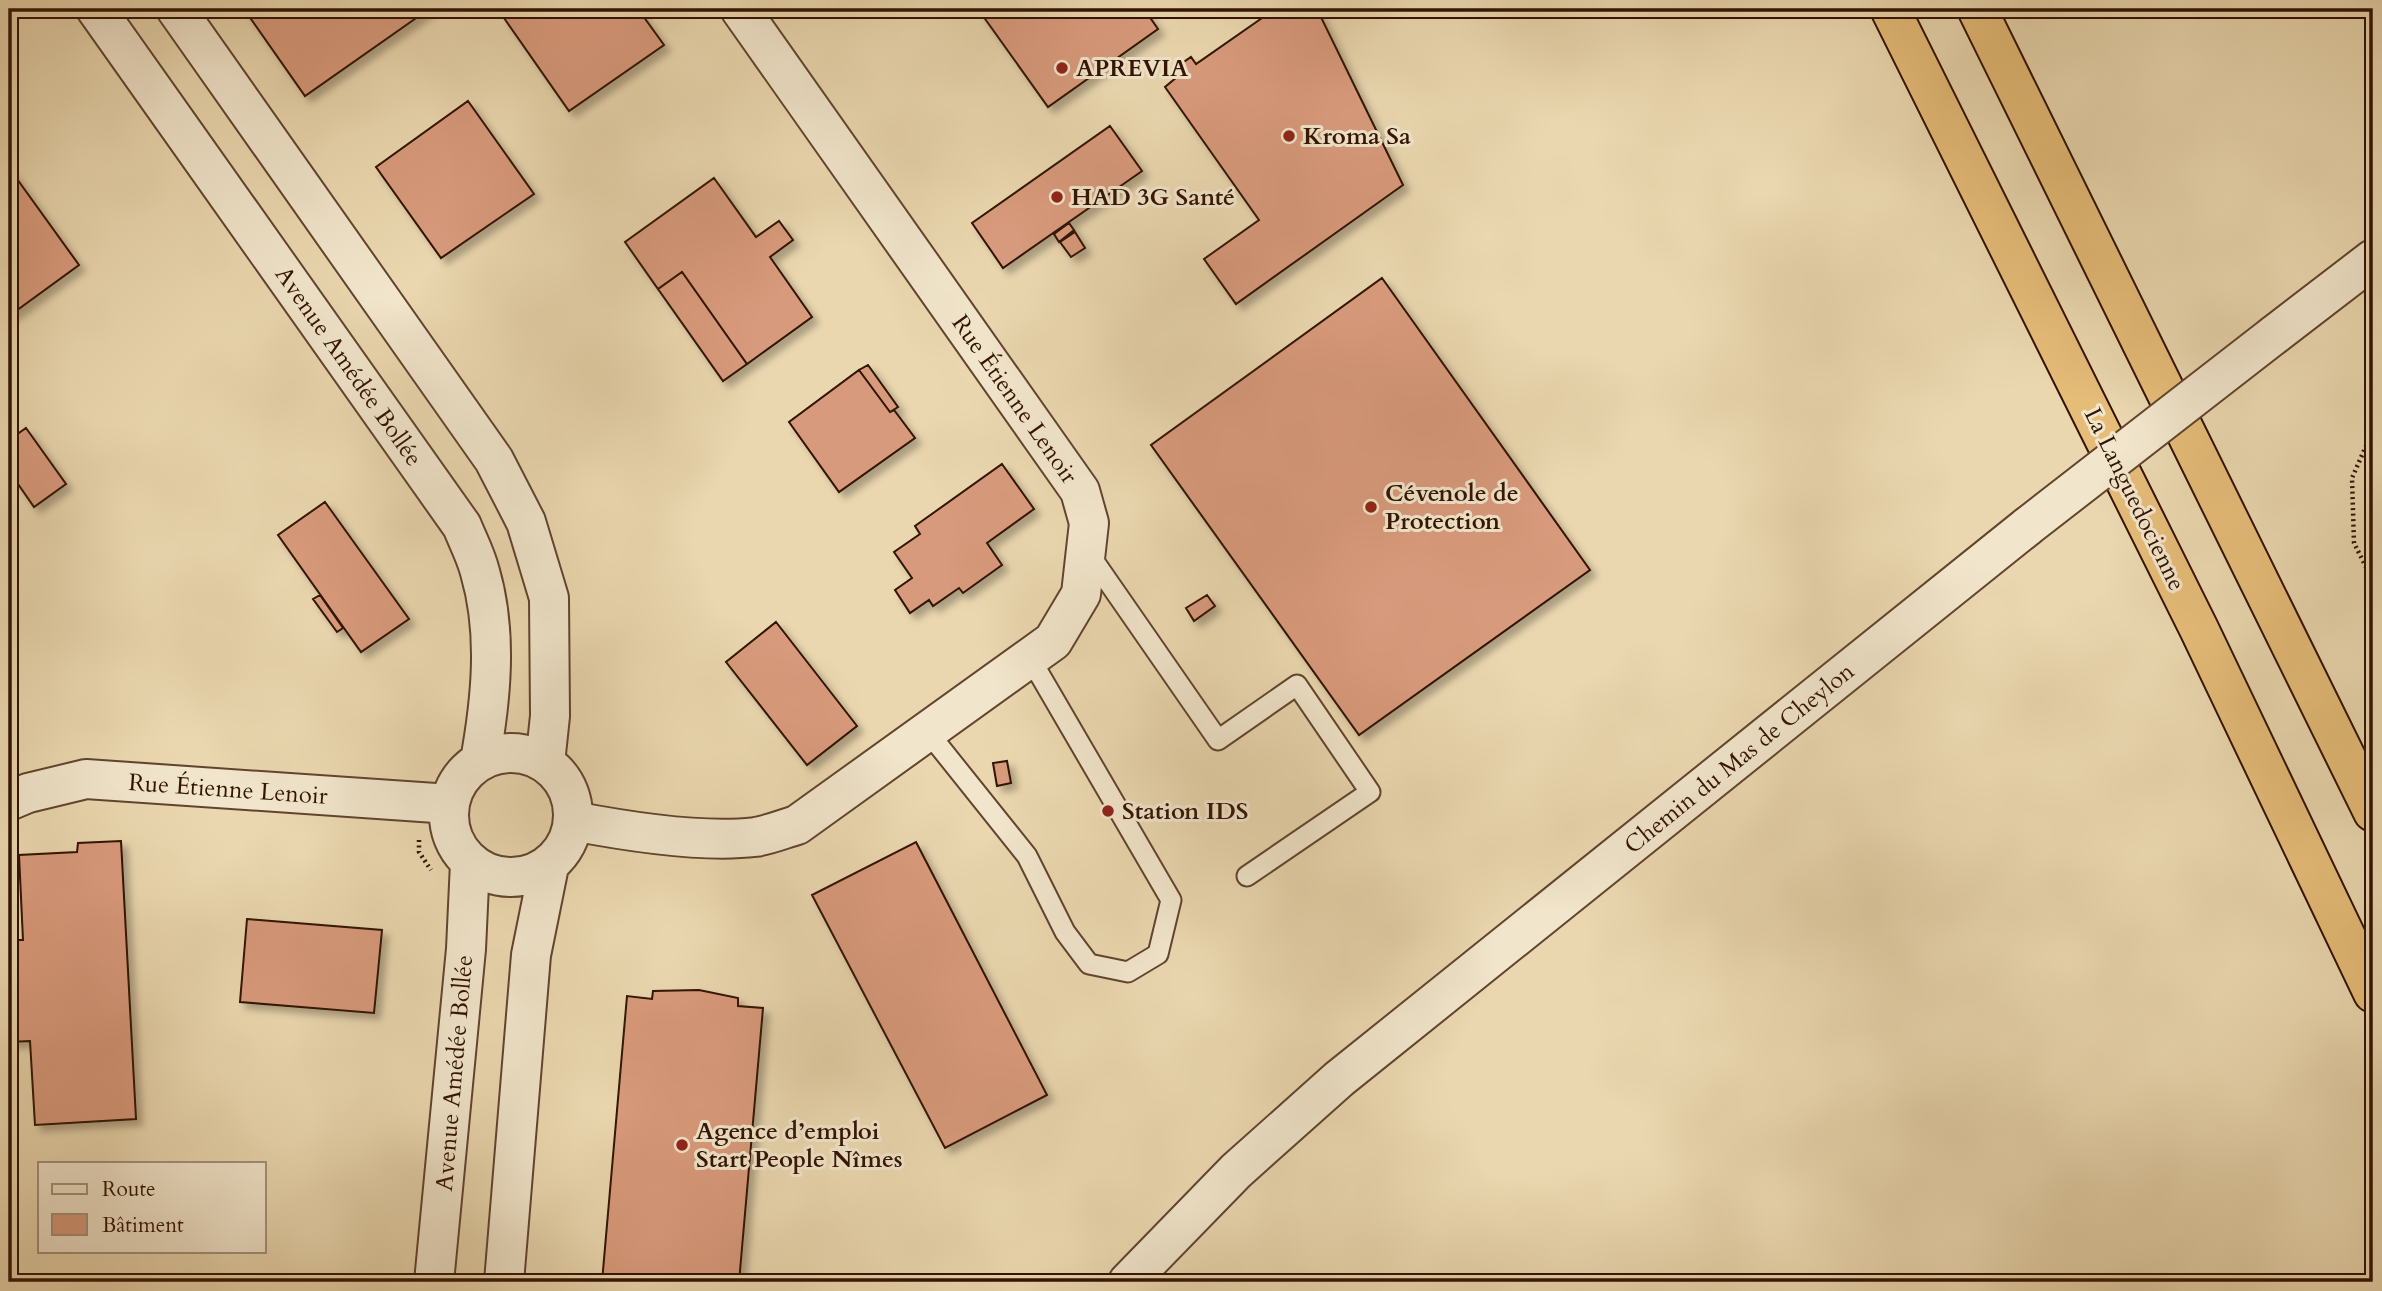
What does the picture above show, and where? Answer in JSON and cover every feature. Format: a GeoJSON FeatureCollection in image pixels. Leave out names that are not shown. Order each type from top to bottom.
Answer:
{"type":"FeatureCollection","features":[{"type":"Feature","properties":{"kind":"highway","name":"La Languedocienne"},"geometry":{"type":"LineString","coordinates":[[1890,9],[2199,629],[2373,993]]}},
{"type":"Feature","properties":{"kind":"highway"},"geometry":{"type":"LineString","coordinates":[[1977,9],[2373,812]]}},
{"type":"Feature","properties":{"kind":"street","name":"Avenue Amédée Bollée"},"geometry":{"type":"LineString","coordinates":[[96,9],[462,526],[480,572],[491,630],[489,712],[480,761]]}},
{"type":"Feature","properties":{"kind":"street"},"geometry":{"type":"LineString","coordinates":[[176,9],[494,460],[526,522],[549,598],[550,716],[545,763]]}},
{"type":"Feature","properties":{"kind":"street","name":"Rue Étienne Lenoir"},"geometry":{"type":"LineString","coordinates":[[573,821],[616,829],[756,837],[797,825],[1054,641],[1082,594],[1089,523],[1080,491],[740,9]]}},
{"type":"Feature","properties":{"kind":"street","name":"Chemin du Mas de Cheylon"},"geometry":{"type":"LineString","coordinates":[[1128,1282],[1236,1171],[1339,1079],[2028,526],[2373,259]]}},
{"type":"Feature","properties":{"kind":"street"},"geometry":{"type":"LineString","coordinates":[[504,1282],[531,955],[549,866],[569,838],[573,821],[567,788],[545,763],[513,753],[495,755],[480,761],[434,803],[449,825],[457,846],[454,871],[509,878],[530,875],[549,866]]}},
{"type":"Feature","properties":{"kind":"street","name":"Rue Étienne Lenoir"},"geometry":{"type":"LineString","coordinates":[[9,801],[28,793],[86,779],[434,803]]}},
{"type":"Feature","properties":{"kind":"street","name":"Avenue Amédée Bollée"},"geometry":{"type":"LineString","coordinates":[[434,1282],[466,949],[454,871]]}},
{"type":"Feature","properties":{"kind":"lane"},"geometry":{"type":"LineString","coordinates":[[1086,550],[1218,740],[1297,685],[1370,792],[1247,876]]}},
{"type":"Feature","properties":{"kind":"lane"},"geometry":{"type":"LineString","coordinates":[[927,732],[1027,856],[1065,932],[1088,964],[1128,972],[1158,954],[1171,900],[1030,658]]}},
{"type":"Feature","properties":{"kind":"path"},"geometry":{"type":"LineString","coordinates":[[2373,430],[2351,478],[2354,543],[2373,581]]}},
{"type":"Feature","properties":{"kind":"path"},"geometry":{"type":"LineString","coordinates":[[434,803],[419,852],[454,871]]}},
{"type":"Feature","properties":{"kind":"building"},"geometry":{"type":"Polygon","coordinates":[[[244,9],[429,9],[305,96],[244,9]]]}},
{"type":"Feature","properties":{"kind":"building"},"geometry":{"type":"Polygon","coordinates":[[[517,9],[599,9],[603,16],[613,9],[638,9],[664,45],[569,111],[504,18],[517,9]]]}},
{"type":"Feature","properties":{"kind":"building"},"geometry":{"type":"Polygon","coordinates":[[[599,9],[613,9],[603,16],[599,9]]]}},
{"type":"Feature","properties":{"kind":"building","name":"APREVIA"},"geometry":{"type":"Polygon","coordinates":[[[978,9],[1144,9],[1158,29],[1048,107],[978,9]]]}},
{"type":"Feature","properties":{"kind":"building","name":"Kroma Sa"},"geometry":{"type":"Polygon","coordinates":[[[1275,9],[1317,9],[1403,185],[1236,304],[1204,259],[1259,220],[1165,87],[1183,72],[1178,66],[1191,57],[1196,64],[1275,9]]]}},
{"type":"Feature","properties":{"kind":"building"},"geometry":{"type":"Polygon","coordinates":[[[468,101],[534,194],[441,258],[376,167],[468,101]]]}},
{"type":"Feature","properties":{"kind":"building","name":"HAD 3G Santé"},"geometry":{"type":"Polygon","coordinates":[[[1110,126],[1142,171],[1003,268],[972,223],[1110,126]]]}},
{"type":"Feature","properties":{"kind":"building"},"geometry":{"type":"Polygon","coordinates":[[[12,172],[79,265],[9,316],[9,174],[12,172]]]}},
{"type":"Feature","properties":{"kind":"building"},"geometry":{"type":"Polygon","coordinates":[[[714,178],[756,237],[779,221],[793,240],[770,257],[812,317],[747,364],[682,272],[658,289],[625,242],[714,178]]]}},
{"type":"Feature","properties":{"kind":"building"},"geometry":{"type":"Polygon","coordinates":[[[1069,223],[1074,230],[1059,242],[1054,234],[1069,223]]]}},
{"type":"Feature","properties":{"kind":"building"},"geometry":{"type":"Polygon","coordinates":[[[1075,232],[1085,248],[1071,257],[1060,242],[1075,232]]]}},
{"type":"Feature","properties":{"kind":"building"},"geometry":{"type":"Polygon","coordinates":[[[682,272],[747,364],[723,381],[658,289],[682,272]]]}},
{"type":"Feature","properties":{"kind":"building","name":"Cévenole de Protection"},"geometry":{"type":"Polygon","coordinates":[[[1382,278],[1590,570],[1359,735],[1151,445],[1382,278]]]}},
{"type":"Feature","properties":{"kind":"building"},"geometry":{"type":"Polygon","coordinates":[[[868,365],[898,407],[890,412],[859,370],[868,365]]]}},
{"type":"Feature","properties":{"kind":"building"},"geometry":{"type":"Polygon","coordinates":[[[859,370],[890,412],[894,410],[915,438],[839,492],[789,422],[859,370]]]}},
{"type":"Feature","properties":{"kind":"building"},"geometry":{"type":"Polygon","coordinates":[[[26,428],[66,484],[34,507],[9,471],[9,440],[26,428]]]}},
{"type":"Feature","properties":{"kind":"building"},"geometry":{"type":"Polygon","coordinates":[[[1002,464],[1034,509],[987,543],[1002,565],[963,593],[959,588],[933,606],[929,600],[910,613],[895,590],[912,578],[894,552],[920,534],[915,526],[1002,464]]]}},
{"type":"Feature","properties":{"kind":"building"},"geometry":{"type":"Polygon","coordinates":[[[325,502],[409,619],[361,652],[278,535],[325,502]]]}},
{"type":"Feature","properties":{"kind":"building"},"geometry":{"type":"Polygon","coordinates":[[[320,595],[343,628],[337,632],[313,599],[320,595]]]}},
{"type":"Feature","properties":{"kind":"building"},"geometry":{"type":"Polygon","coordinates":[[[1207,595],[1215,606],[1194,621],[1186,608],[1207,595]]]}},
{"type":"Feature","properties":{"kind":"building"},"geometry":{"type":"Polygon","coordinates":[[[776,622],[857,726],[807,765],[726,662],[776,622]]]}},
{"type":"Feature","properties":{"kind":"building"},"geometry":{"type":"Polygon","coordinates":[[[1007,761],[1011,783],[997,786],[993,763],[1007,761]]]}},
{"type":"Feature","properties":{"kind":"building"},"geometry":{"type":"Polygon","coordinates":[[[121,841],[136,1119],[35,1125],[30,1041],[9,1042],[9,940],[23,940],[19,855],[77,852],[78,843],[121,841]]]}},
{"type":"Feature","properties":{"kind":"building"},"geometry":{"type":"Polygon","coordinates":[[[916,842],[1047,1095],[945,1148],[812,895],[916,842]]]}},
{"type":"Feature","properties":{"kind":"building"},"geometry":{"type":"Polygon","coordinates":[[[247,919],[382,930],[374,1013],[240,1002],[247,919]]]}},
{"type":"Feature","properties":{"kind":"building","name":"Agence d’emploi Start People Nîmes"},"geometry":{"type":"Polygon","coordinates":[[[699,990],[738,998],[738,1006],[763,1008],[739,1282],[602,1282],[627,996],[652,999],[653,991],[699,990]]]}},
{"type":"Feature","properties":{"kind":"place","name":"APREVIA"},"geometry":{"type":"Point","coordinates":[1062,68]}},
{"type":"Feature","properties":{"kind":"place","name":"Kroma Sa"},"geometry":{"type":"Point","coordinates":[1289,136]}},
{"type":"Feature","properties":{"kind":"place","name":"HAD 3G Santé"},"geometry":{"type":"Point","coordinates":[1057,197]}},
{"type":"Feature","properties":{"kind":"place","name":"Cévenole de Protection"},"geometry":{"type":"Point","coordinates":[1371,507]}},
{"type":"Feature","properties":{"kind":"place","name":"Station IDS"},"geometry":{"type":"Point","coordinates":[1108,811]}},
{"type":"Feature","properties":{"kind":"place","name":"Agence d’emploi Start People Nîmes"},"geometry":{"type":"Point","coordinates":[682,1145]}}]}
